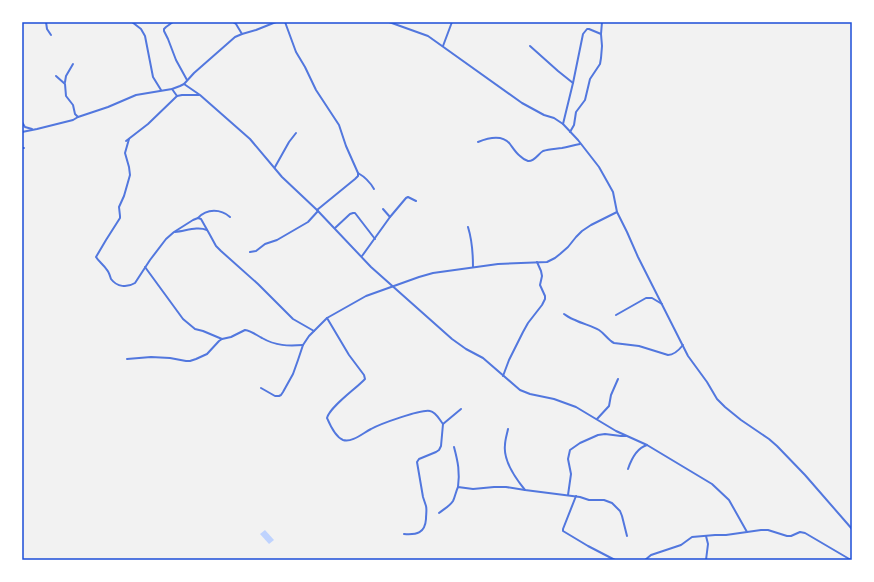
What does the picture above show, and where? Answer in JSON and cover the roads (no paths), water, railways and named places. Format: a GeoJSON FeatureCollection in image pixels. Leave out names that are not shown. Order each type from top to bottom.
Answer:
{"type":"FeatureCollection","features":[{"type":"Feature","properties":{"kind":"street"},"geometry":{"type":"LineString","coordinates":[[46,22],[47,28],[51,35]]}},
{"type":"Feature","properties":{"kind":"street"},"geometry":{"type":"LineString","coordinates":[[132,22],[141,29],[145,36],[152,77],[161,90]]}},
{"type":"Feature","properties":{"kind":"street"},"geometry":{"type":"LineString","coordinates":[[173,22],[166,26],[164,32],[176,60],[188,80]]}},
{"type":"Feature","properties":{"kind":"street"},"geometry":{"type":"LineString","coordinates":[[233,22],[242,34]]}},
{"type":"Feature","properties":{"kind":"street"},"geometry":{"type":"LineString","coordinates":[[22,132],[73,120],[134,96],[172,89],[184,84],[235,37],[276,22]]}},
{"type":"Feature","properties":{"kind":"street"},"geometry":{"type":"LineString","coordinates":[[285,22],[296,52],[313,84],[339,125],[346,146],[358,173],[364,176],[374,189]]}},
{"type":"Feature","properties":{"kind":"street"},"geometry":{"type":"LineString","coordinates":[[389,22],[428,36],[522,103],[544,115],[554,118],[563,124],[578,140],[600,167],[613,192],[617,212],[683,346],[717,399],[724,407],[777,446],[805,475],[852,529]]}},
{"type":"Feature","properties":{"kind":"street"},"geometry":{"type":"LineString","coordinates":[[402,26],[403,22]]}},
{"type":"Feature","properties":{"kind":"street"},"geometry":{"type":"LineString","coordinates":[[443,46],[452,22]]}},
{"type":"Feature","properties":{"kind":"street"},"geometry":{"type":"LineString","coordinates":[[570,132],[574,125],[576,112],[585,100],[590,79],[600,64],[602,22]]}},
{"type":"Feature","properties":{"kind":"street"},"geometry":{"type":"LineString","coordinates":[[563,124],[585,31],[589,29],[601,34]]}},
{"type":"Feature","properties":{"kind":"street"},"geometry":{"type":"LineString","coordinates":[[530,46],[558,72],[573,83]]}},
{"type":"Feature","properties":{"kind":"street"},"geometry":{"type":"LineString","coordinates":[[74,64],[66,76],[65,84],[66,96],[73,105],[75,114],[78,117]]}},
{"type":"Feature","properties":{"kind":"street"},"geometry":{"type":"LineString","coordinates":[[56,76],[65,84]]}},
{"type":"Feature","properties":{"kind":"street"},"geometry":{"type":"LineString","coordinates":[[184,84],[250,139],[282,176],[318,210],[371,267],[452,339],[466,349],[483,358],[523,392],[564,402],[576,407],[598,419],[605,425],[647,445],[712,484],[729,500],[747,532]]}},
{"type":"Feature","properties":{"kind":"street"},"geometry":{"type":"LineString","coordinates":[[172,89],[177,96]]}},
{"type":"Feature","properties":{"kind":"street"},"geometry":{"type":"LineString","coordinates":[[200,96],[182,94],[177,96],[148,124],[128,140],[125,153],[130,175],[119,208],[120,218],[96,257],[108,271],[112,280],[125,287],[134,283],[161,245],[174,232],[206,212],[220,211],[230,217]]}},
{"type":"Feature","properties":{"kind":"street"},"geometry":{"type":"LineString","coordinates":[[22,122],[25,127],[33,130]]}},
{"type":"Feature","properties":{"kind":"street"},"geometry":{"type":"LineString","coordinates":[[275,167],[289,142],[296,133]]}},
{"type":"Feature","properties":{"kind":"street"},"geometry":{"type":"LineString","coordinates":[[478,142],[490,138],[500,139],[509,143],[521,158],[530,161],[543,151],[580,144]]}},
{"type":"Feature","properties":{"kind":"street"},"geometry":{"type":"LineString","coordinates":[[250,252],[256,251],[265,244],[277,240],[308,222],[318,210],[355,179],[358,176],[358,173]]}},
{"type":"Feature","properties":{"kind":"street"},"geometry":{"type":"LineString","coordinates":[[362,256],[390,217],[406,198],[408,197],[416,201]]}},
{"type":"Feature","properties":{"kind":"street"},"geometry":{"type":"LineString","coordinates":[[382,208],[390,217]]}},
{"type":"Feature","properties":{"kind":"street"},"geometry":{"type":"LineString","coordinates":[[261,388],[276,396],[281,395],[293,374],[303,345],[314,331],[327,318],[366,296],[433,274],[498,264],[547,262],[555,258],[568,247],[582,231],[617,212]]}},
{"type":"Feature","properties":{"kind":"street"},"geometry":{"type":"LineString","coordinates":[[334,228],[350,214],[355,213],[375,239]]}},
{"type":"Feature","properties":{"kind":"street"},"geometry":{"type":"LineString","coordinates":[[198,218],[201,219],[216,246],[221,251],[258,284],[293,319],[314,331]]}},
{"type":"Feature","properties":{"kind":"street"},"geometry":{"type":"LineString","coordinates":[[174,232],[198,227],[207,230]]}},
{"type":"Feature","properties":{"kind":"street"},"geometry":{"type":"LineString","coordinates":[[468,227],[471,236],[473,267]]}},
{"type":"Feature","properties":{"kind":"street"},"geometry":{"type":"LineString","coordinates":[[503,376],[523,332],[545,299],[540,285],[542,276],[541,271],[537,262]]}},
{"type":"Feature","properties":{"kind":"street"},"geometry":{"type":"LineString","coordinates":[[145,266],[187,323],[195,329],[222,339]]}},
{"type":"Feature","properties":{"kind":"street"},"geometry":{"type":"LineString","coordinates":[[616,315],[646,298],[652,298],[663,305]]}},
{"type":"Feature","properties":{"kind":"street"},"geometry":{"type":"LineString","coordinates":[[564,314],[573,320],[599,330],[614,343],[639,346],[668,355],[674,354],[683,346]]}},
{"type":"Feature","properties":{"kind":"street"},"geometry":{"type":"LineString","coordinates":[[327,318],[364,375],[365,379],[328,414],[327,418],[330,425],[338,437],[347,441],[377,426],[413,413],[428,410],[435,414],[443,424],[441,446],[439,450],[419,459],[417,462],[423,498],[426,506],[426,525],[419,533],[404,534]]}},
{"type":"Feature","properties":{"kind":"street"},"geometry":{"type":"LineString","coordinates":[[127,358],[151,357],[190,361],[207,354],[219,340],[231,337],[245,330],[251,331],[262,338],[280,345],[303,345]]}},
{"type":"Feature","properties":{"kind":"street"},"geometry":{"type":"LineString","coordinates":[[598,419],[609,406],[611,395],[618,379]]}},
{"type":"Feature","properties":{"kind":"street"},"geometry":{"type":"LineString","coordinates":[[443,424],[461,409]]}},
{"type":"Feature","properties":{"kind":"street"},"geometry":{"type":"LineString","coordinates":[[508,429],[505,449],[508,461],[512,472],[525,490]]}},
{"type":"Feature","properties":{"kind":"street"},"geometry":{"type":"LineString","coordinates":[[568,495],[572,474],[568,459],[570,450],[574,446],[598,435],[605,434],[628,436]]}},
{"type":"Feature","properties":{"kind":"street"},"geometry":{"type":"LineString","coordinates":[[628,469],[633,458],[644,446],[647,445]]}},
{"type":"Feature","properties":{"kind":"street"},"geometry":{"type":"LineString","coordinates":[[439,513],[453,500],[458,487],[460,477],[459,463],[454,447]]}},
{"type":"Feature","properties":{"kind":"street"},"geometry":{"type":"LineString","coordinates":[[458,487],[473,489],[506,487],[576,496],[589,500],[604,500],[612,503],[620,511],[627,536]]}},
{"type":"Feature","properties":{"kind":"street"},"geometry":{"type":"LineString","coordinates":[[576,496],[563,531],[615,560]]}},
{"type":"Feature","properties":{"kind":"street"},"geometry":{"type":"LineString","coordinates":[[645,560],[651,555],[681,545],[692,537],[768,530],[787,536],[800,532],[809,534],[851,560]]}},
{"type":"Feature","properties":{"kind":"street"},"geometry":{"type":"LineString","coordinates":[[706,536],[708,544],[706,560]]}},
{"type":"Feature","properties":{"kind":"water"},"geometry":{"type":"Polygon","coordinates":[[[265,530],[274,540],[269,544],[260,534],[265,530]]]}}]}
